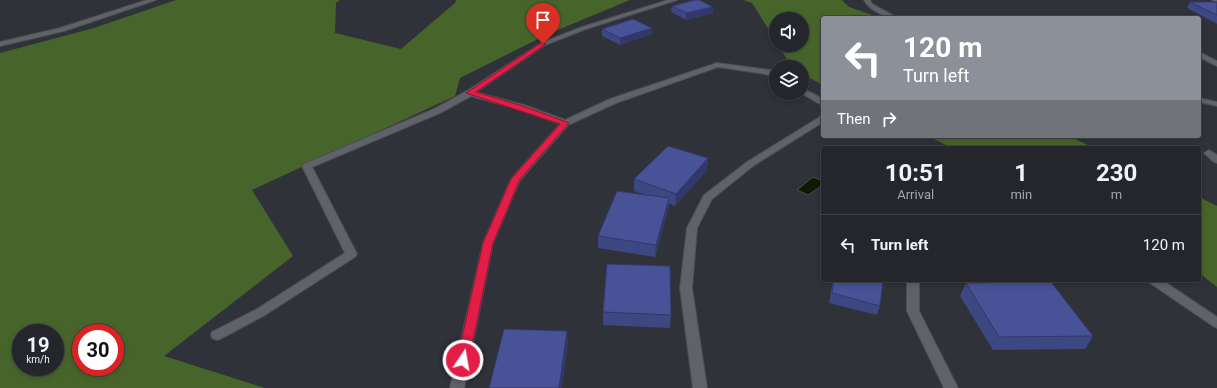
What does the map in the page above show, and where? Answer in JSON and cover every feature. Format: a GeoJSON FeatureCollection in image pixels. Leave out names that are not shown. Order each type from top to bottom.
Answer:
{"type":"FeatureCollection","features":[{"type":"Feature","properties":{"kind":"street"},"geometry":{"type":"LineString","coordinates":[[0,44],[62,30],[153,0]]}},
{"type":"Feature","properties":{"kind":"street"},"geometry":{"type":"LineString","coordinates":[[217,335],[261,312],[351,254],[307,166],[437,111],[470,93],[543,44],[584,28],[674,0]]}},
{"type":"Feature","properties":{"kind":"street"},"geometry":{"type":"LineString","coordinates":[[867,0],[870,5],[892,16]]}},
{"type":"Feature","properties":{"kind":"street"},"geometry":{"type":"LineString","coordinates":[[1201,55],[1217,64]]}},
{"type":"Feature","properties":{"kind":"street"},"geometry":{"type":"LineString","coordinates":[[457,388],[488,243],[516,179],[565,123],[613,101],[718,66],[769,73]]}},
{"type":"Feature","properties":{"kind":"street"},"geometry":{"type":"LineString","coordinates":[[470,93],[524,108],[565,123]]}},
{"type":"Feature","properties":{"kind":"street"},"geometry":{"type":"LineString","coordinates":[[809,94],[821,101]]}},
{"type":"Feature","properties":{"kind":"street"},"geometry":{"type":"LineString","coordinates":[[1201,100],[1217,104]]}},
{"type":"Feature","properties":{"kind":"street"},"geometry":{"type":"LineString","coordinates":[[700,388],[686,288],[692,228],[708,197],[750,164],[821,119]]}},
{"type":"Feature","properties":{"kind":"street"},"geometry":{"type":"LineString","coordinates":[[1209,153],[1217,160]]}},
{"type":"Feature","properties":{"kind":"street"},"geometry":{"type":"LineString","coordinates":[[912,282],[913,311],[951,388]]}},
{"type":"Feature","properties":{"kind":"street"},"geometry":{"type":"LineString","coordinates":[[1157,282],[1217,323]]}},
{"type":"Feature","properties":{"kind":"green space"},"geometry":{"type":"Polygon","coordinates":[[[176,0],[340,0],[336,3],[335,33],[401,49],[455,3],[456,0],[630,0],[548,34],[460,78],[455,96],[252,190],[293,256],[164,356],[265,388],[0,388],[0,53],[94,28],[176,0]]]}},
{"type":"Feature","properties":{"kind":"green space"},"geometry":{"type":"Polygon","coordinates":[[[744,0],[842,0],[849,7],[875,16],[821,16],[821,84],[809,78],[809,60],[788,60],[782,52],[809,52],[809,12],[769,12],[769,30],[752,3],[744,0]]]}},
{"type":"Feature","properties":{"kind":"green space"},"geometry":{"type":"Polygon","coordinates":[[[932,138],[1073,138],[1090,146],[948,146],[932,138]]]}},
{"type":"Feature","properties":{"kind":"green space"},"geometry":{"type":"Polygon","coordinates":[[[1201,198],[1217,206],[1217,287],[1201,275],[1201,198]]]}},
{"type":"Feature","properties":{"kind":"shaded area"},"geometry":{"type":"Polygon","coordinates":[[[813,177],[821,180],[821,186],[808,195],[797,190],[813,177]]]}},
{"type":"Feature","properties":{"kind":"building"},"geometry":{"type":"Polygon","coordinates":[[[699,0],[713,7],[686,13],[672,6],[699,0]]]}},
{"type":"Feature","properties":{"kind":"building"},"geometry":{"type":"Polygon","coordinates":[[[1190,2],[1217,2],[1217,15],[1190,2]]]}},
{"type":"Feature","properties":{"kind":"building"},"geometry":{"type":"Polygon","coordinates":[[[633,19],[652,28],[620,38],[602,29],[633,19]]]}},
{"type":"Feature","properties":{"kind":"building"},"geometry":{"type":"Polygon","coordinates":[[[668,146],[708,158],[676,194],[634,179],[668,146]]]}},
{"type":"Feature","properties":{"kind":"building"},"geometry":{"type":"Polygon","coordinates":[[[617,191],[669,198],[656,245],[598,236],[617,191]]]}},
{"type":"Feature","properties":{"kind":"building"},"geometry":{"type":"Polygon","coordinates":[[[607,264],[670,266],[671,315],[603,312],[607,264]]]}},
{"type":"Feature","properties":{"kind":"building"},"geometry":{"type":"Polygon","coordinates":[[[834,282],[883,282],[880,306],[832,293],[834,282]]]}},
{"type":"Feature","properties":{"kind":"building"},"geometry":{"type":"Polygon","coordinates":[[[1051,282],[1093,336],[999,337],[966,283],[1051,282]]]}},
{"type":"Feature","properties":{"kind":"building"},"geometry":{"type":"Polygon","coordinates":[[[504,329],[567,331],[559,388],[489,388],[504,329]]]}},
{"type":"Feature","properties":{"kind":"route"},"geometry":{"type":"LineString","coordinates":[[463,360],[488,243],[516,179],[565,123],[524,108],[470,93],[484,82],[543,44]]}}]}
